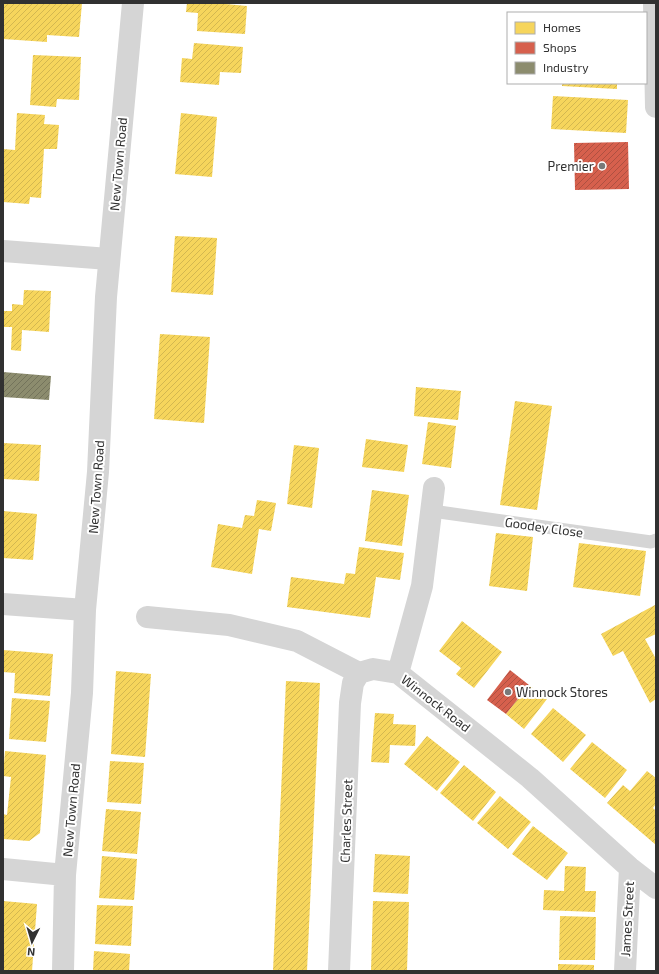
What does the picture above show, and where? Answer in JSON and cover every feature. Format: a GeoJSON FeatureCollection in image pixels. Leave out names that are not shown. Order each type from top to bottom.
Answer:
{"type":"FeatureCollection","features":[{"type":"Feature","properties":{"kind":"street","name":"New Town Road"},"geometry":{"type":"LineString","coordinates":[[63,971],[65,876],[82,693],[85,610],[98,472],[105,305],[133,3]]}},
{"type":"Feature","properties":{"kind":"street"},"geometry":{"type":"LineString","coordinates":[[654,3],[656,107]]}},
{"type":"Feature","properties":{"kind":"street"},"geometry":{"type":"LineString","coordinates":[[3,251],[109,259]]}},
{"type":"Feature","properties":{"kind":"street"},"geometry":{"type":"LineString","coordinates":[[398,673],[422,586],[434,488]]}},
{"type":"Feature","properties":{"kind":"street"},"geometry":{"type":"LineString","coordinates":[[3,604],[85,610]]}},
{"type":"Feature","properties":{"kind":"street"},"geometry":{"type":"LineString","coordinates":[[147,617],[229,624],[297,641],[359,673]]}},
{"type":"Feature","properties":{"kind":"street","name":"Winnock Road"},"geometry":{"type":"LineString","coordinates":[[359,673],[373,669],[398,673],[530,778],[630,868],[656,888]]}},
{"type":"Feature","properties":{"kind":"street","name":"Charles Street"},"geometry":{"type":"LineString","coordinates":[[339,971],[350,703],[353,683],[359,673]]}},
{"type":"Feature","properties":{"kind":"street","name":"James Street"},"geometry":{"type":"LineString","coordinates":[[625,971],[630,868]]}},
{"type":"Feature","properties":{"kind":"street"},"geometry":{"type":"LineString","coordinates":[[3,869],[65,876]]}},
{"type":"Feature","properties":{"kind":"lane","name":"Goodey Close"},"geometry":{"type":"LineString","coordinates":[[432,511],[651,542],[656,540]]}},
{"type":"Feature","properties":{"kind":"building: Homes"},"geometry":{"type":"Polygon","coordinates":[[[3,3],[82,3],[79,37],[47,35],[47,42],[3,39],[3,3]]]}},
{"type":"Feature","properties":{"kind":"building: Homes"},"geometry":{"type":"Polygon","coordinates":[[[187,3],[226,3],[247,6],[245,34],[197,31],[198,13],[186,12],[187,3]]]}},
{"type":"Feature","properties":{"kind":"building: Homes"},"geometry":{"type":"Polygon","coordinates":[[[194,43],[243,47],[241,73],[220,72],[219,85],[180,82],[182,58],[192,59],[194,43]]]}},
{"type":"Feature","properties":{"kind":"building: Homes"},"geometry":{"type":"Polygon","coordinates":[[[33,55],[81,57],[79,100],[57,99],[56,107],[30,105],[33,55]]]}},
{"type":"Feature","properties":{"kind":"building: Homes"},"geometry":{"type":"Polygon","coordinates":[[[562,84],[617,84],[617,89],[562,86],[562,84]]]}},
{"type":"Feature","properties":{"kind":"building: Homes"},"geometry":{"type":"Polygon","coordinates":[[[553,96],[628,100],[626,133],[551,129],[553,96]]]}},
{"type":"Feature","properties":{"kind":"building: Homes"},"geometry":{"type":"Polygon","coordinates":[[[17,113],[45,115],[44,124],[59,125],[57,149],[44,149],[41,198],[30,197],[29,204],[3,202],[3,149],[15,150],[17,113]]]}},
{"type":"Feature","properties":{"kind":"building: Homes"},"geometry":{"type":"Polygon","coordinates":[[[181,113],[217,117],[212,177],[175,174],[181,113]]]}},
{"type":"Feature","properties":{"kind":"building: Homes"},"geometry":{"type":"Polygon","coordinates":[[[175,236],[217,238],[213,295],[171,292],[175,236]]]}},
{"type":"Feature","properties":{"kind":"building: Homes"},"geometry":{"type":"Polygon","coordinates":[[[24,290],[51,291],[49,332],[22,330],[21,351],[11,350],[12,327],[3,327],[3,311],[12,311],[12,304],[23,305],[24,290]]]}},
{"type":"Feature","properties":{"kind":"building: Homes"},"geometry":{"type":"Polygon","coordinates":[[[160,334],[210,337],[204,423],[154,419],[160,334]]]}},
{"type":"Feature","properties":{"kind":"building: Homes"},"geometry":{"type":"Polygon","coordinates":[[[416,387],[461,391],[458,420],[414,416],[416,387]]]}},
{"type":"Feature","properties":{"kind":"building: Homes"},"geometry":{"type":"Polygon","coordinates":[[[515,401],[552,406],[537,510],[500,505],[515,401]]]}},
{"type":"Feature","properties":{"kind":"building: Homes"},"geometry":{"type":"Polygon","coordinates":[[[428,422],[456,426],[451,468],[422,464],[428,422]]]}},
{"type":"Feature","properties":{"kind":"building: Homes"},"geometry":{"type":"Polygon","coordinates":[[[366,439],[408,445],[404,472],[362,467],[366,439]]]}},
{"type":"Feature","properties":{"kind":"building: Homes"},"geometry":{"type":"Polygon","coordinates":[[[3,443],[41,445],[39,481],[3,479],[3,443]]]}},
{"type":"Feature","properties":{"kind":"building: Homes"},"geometry":{"type":"Polygon","coordinates":[[[294,445],[319,448],[312,508],[287,504],[294,445]]]}},
{"type":"Feature","properties":{"kind":"building: Homes"},"geometry":{"type":"Polygon","coordinates":[[[372,490],[409,495],[402,546],[365,541],[372,490]]]}},
{"type":"Feature","properties":{"kind":"building: Homes"},"geometry":{"type":"Polygon","coordinates":[[[257,500],[276,503],[271,531],[259,529],[252,574],[211,567],[218,524],[242,528],[245,515],[254,516],[257,500]]]}},
{"type":"Feature","properties":{"kind":"building: Homes"},"geometry":{"type":"Polygon","coordinates":[[[3,511],[37,514],[33,560],[3,558],[3,511]]]}},
{"type":"Feature","properties":{"kind":"building: Homes"},"geometry":{"type":"Polygon","coordinates":[[[496,533],[533,537],[527,591],[489,586],[496,533]]]}},
{"type":"Feature","properties":{"kind":"building: Homes"},"geometry":{"type":"Polygon","coordinates":[[[579,543],[646,551],[640,596],[573,587],[579,543]]]}},
{"type":"Feature","properties":{"kind":"building: Homes"},"geometry":{"type":"Polygon","coordinates":[[[359,547],[404,553],[400,580],[376,577],[370,618],[287,607],[291,577],[344,584],[346,573],[355,574],[359,547]]]}},
{"type":"Feature","properties":{"kind":"building: Homes"},"geometry":{"type":"Polygon","coordinates":[[[655,605],[656,634],[645,639],[656,659],[656,699],[650,703],[623,651],[613,656],[601,634],[655,605]]]}},
{"type":"Feature","properties":{"kind":"building: Homes"},"geometry":{"type":"Polygon","coordinates":[[[462,621],[502,652],[474,688],[456,674],[461,668],[439,651],[462,621]]]}},
{"type":"Feature","properties":{"kind":"building: Homes"},"geometry":{"type":"Polygon","coordinates":[[[3,650],[53,654],[50,696],[14,693],[15,673],[3,672],[3,650]]]}},
{"type":"Feature","properties":{"kind":"building: Homes"},"geometry":{"type":"Polygon","coordinates":[[[116,671],[151,674],[145,757],[111,754],[116,671]]]}},
{"type":"Feature","properties":{"kind":"building: Homes"},"geometry":{"type":"Polygon","coordinates":[[[286,681],[320,683],[307,971],[273,971],[286,681]]]}},
{"type":"Feature","properties":{"kind":"building: Homes"},"geometry":{"type":"Polygon","coordinates":[[[529,685],[547,699],[524,729],[506,714],[529,685]]]}},
{"type":"Feature","properties":{"kind":"building: Homes"},"geometry":{"type":"Polygon","coordinates":[[[12,698],[50,701],[46,742],[9,739],[12,698]]]}},
{"type":"Feature","properties":{"kind":"building: Homes"},"geometry":{"type":"Polygon","coordinates":[[[553,708],[586,735],[563,762],[531,734],[553,708]]]}},
{"type":"Feature","properties":{"kind":"building: Homes"},"geometry":{"type":"Polygon","coordinates":[[[375,713],[394,714],[393,724],[416,725],[415,746],[390,745],[389,763],[371,762],[375,713]]]}},
{"type":"Feature","properties":{"kind":"building: Homes"},"geometry":{"type":"Polygon","coordinates":[[[427,736],[460,762],[437,791],[404,764],[427,736]]]}},
{"type":"Feature","properties":{"kind":"building: Homes"},"geometry":{"type":"Polygon","coordinates":[[[592,742],[627,770],[605,798],[570,769],[592,742]]]}},
{"type":"Feature","properties":{"kind":"building: Homes"},"geometry":{"type":"Polygon","coordinates":[[[5,751],[46,755],[40,833],[29,841],[3,839],[3,814],[7,815],[11,777],[3,776],[5,751]]]}},
{"type":"Feature","properties":{"kind":"building: Homes"},"geometry":{"type":"Polygon","coordinates":[[[110,761],[144,763],[141,804],[107,802],[110,761]]]}},
{"type":"Feature","properties":{"kind":"building: Homes"},"geometry":{"type":"Polygon","coordinates":[[[464,765],[496,792],[473,821],[440,793],[464,765]]]}},
{"type":"Feature","properties":{"kind":"building: Homes"},"geometry":{"type":"Polygon","coordinates":[[[647,771],[656,778],[656,804],[653,808],[656,811],[656,845],[607,803],[623,785],[630,791],[647,771]]]}},
{"type":"Feature","properties":{"kind":"building: Homes"},"geometry":{"type":"Polygon","coordinates":[[[500,796],[531,822],[508,849],[477,823],[500,796]]]}},
{"type":"Feature","properties":{"kind":"building: Homes"},"geometry":{"type":"Polygon","coordinates":[[[106,809],[141,812],[137,854],[102,851],[106,809]]]}},
{"type":"Feature","properties":{"kind":"building: Homes"},"geometry":{"type":"Polygon","coordinates":[[[533,826],[568,853],[547,880],[512,854],[533,826]]]}},
{"type":"Feature","properties":{"kind":"building: Homes"},"geometry":{"type":"Polygon","coordinates":[[[375,854],[410,856],[408,894],[373,892],[375,854]]]}},
{"type":"Feature","properties":{"kind":"building: Homes"},"geometry":{"type":"Polygon","coordinates":[[[102,856],[137,859],[134,900],[99,898],[102,856]]]}},
{"type":"Feature","properties":{"kind":"building: Homes"},"geometry":{"type":"Polygon","coordinates":[[[565,866],[586,867],[585,891],[596,891],[595,912],[543,910],[544,890],[564,891],[565,866]]]}},
{"type":"Feature","properties":{"kind":"building: Homes"},"geometry":{"type":"Polygon","coordinates":[[[3,901],[37,904],[32,971],[3,971],[3,901]]]}},
{"type":"Feature","properties":{"kind":"building: Homes"},"geometry":{"type":"Polygon","coordinates":[[[373,901],[409,902],[407,971],[371,971],[373,901]]]}},
{"type":"Feature","properties":{"kind":"building: Homes"},"geometry":{"type":"Polygon","coordinates":[[[97,905],[133,906],[131,946],[95,944],[97,905]]]}},
{"type":"Feature","properties":{"kind":"building: Homes"},"geometry":{"type":"Polygon","coordinates":[[[560,916],[596,917],[595,960],[559,960],[560,916]]]}},
{"type":"Feature","properties":{"kind":"building: Homes"},"geometry":{"type":"Polygon","coordinates":[[[94,951],[130,954],[129,971],[93,971],[94,951]]]}},
{"type":"Feature","properties":{"kind":"building: Homes"},"geometry":{"type":"Polygon","coordinates":[[[558,964],[594,965],[594,971],[558,971],[558,964]]]}},
{"type":"Feature","properties":{"kind":"building: Shops","name":"Premier"},"geometry":{"type":"Polygon","coordinates":[[[628,142],[629,189],[575,190],[574,143],[628,142]]]}},
{"type":"Feature","properties":{"kind":"building: Shops","name":"Winnock Stores"},"geometry":{"type":"Polygon","coordinates":[[[510,670],[529,685],[506,714],[487,700],[510,670]]]}},
{"type":"Feature","properties":{"kind":"building: Industry"},"geometry":{"type":"Polygon","coordinates":[[[3,372],[51,376],[49,400],[3,397],[3,372]]]}},
{"type":"Feature","properties":{"kind":"place","name":"Premier"},"geometry":{"type":"Point","coordinates":[602,166]}},
{"type":"Feature","properties":{"kind":"place","name":"Winnock Stores"},"geometry":{"type":"Point","coordinates":[508,692]}}]}
